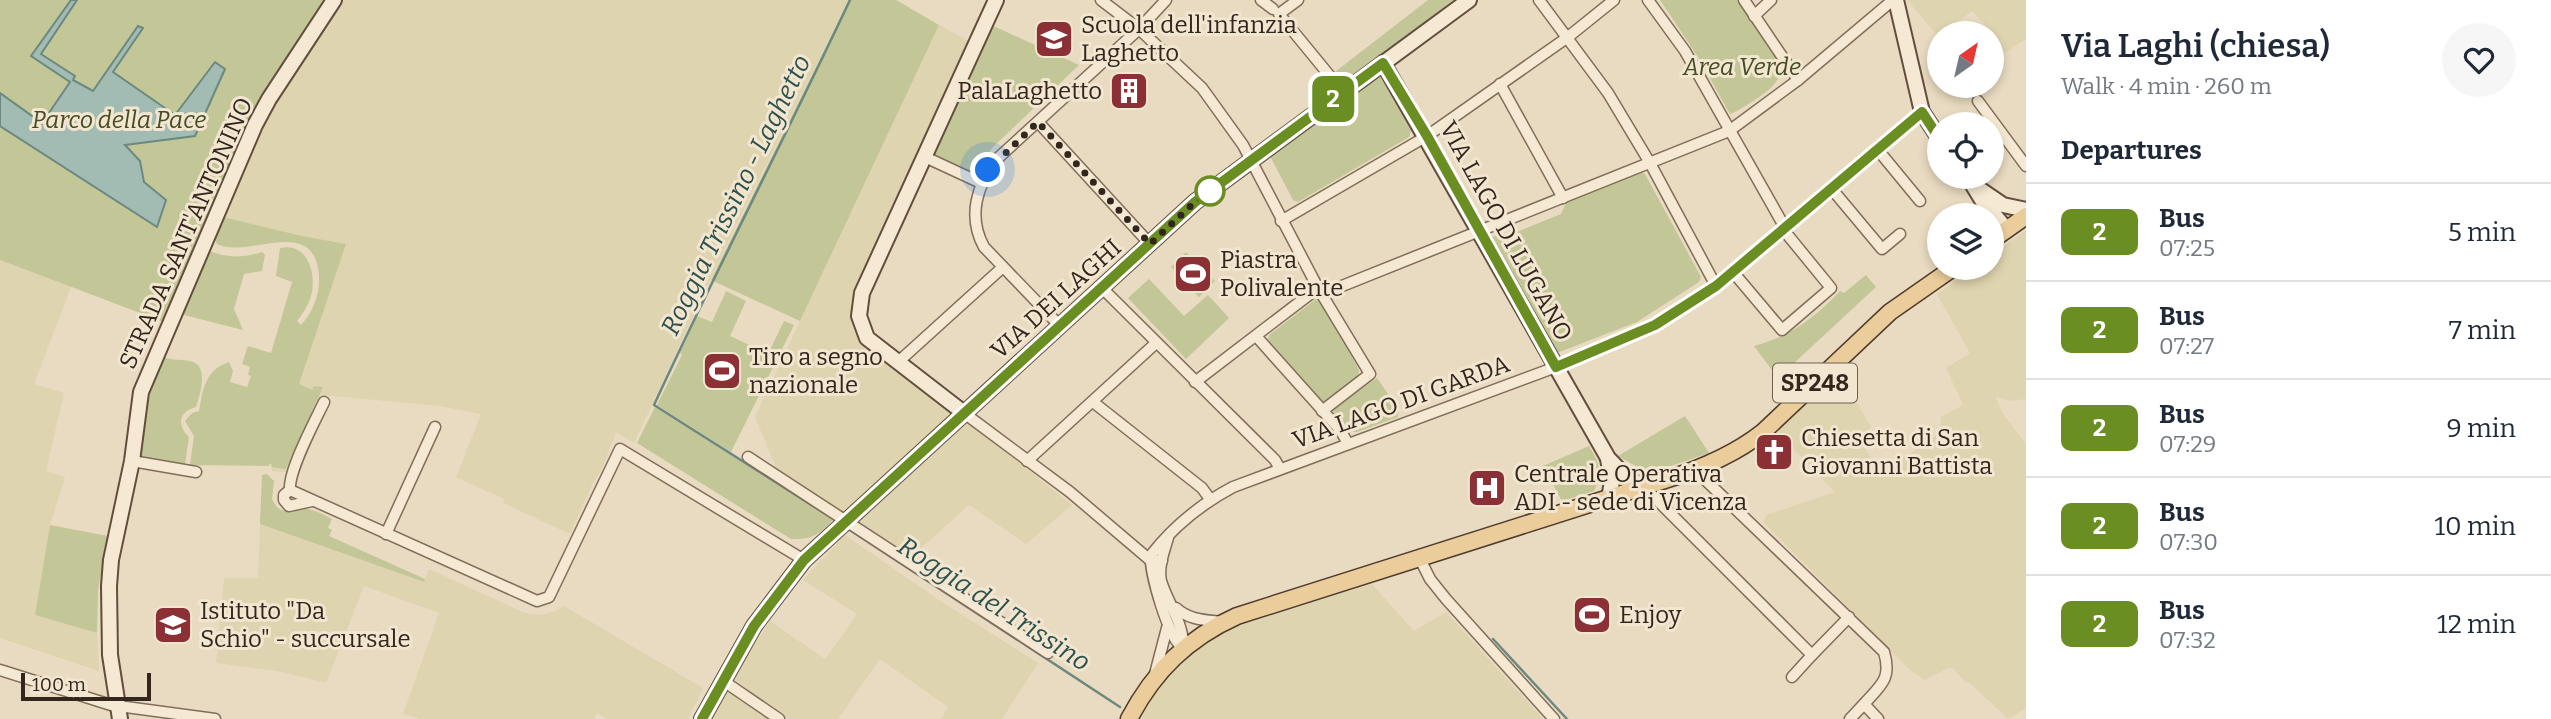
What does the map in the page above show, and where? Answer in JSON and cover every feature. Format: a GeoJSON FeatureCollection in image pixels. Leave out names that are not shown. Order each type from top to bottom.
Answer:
{"type":"FeatureCollection","features":[{"type":"Feature","properties":{"kind":"main road"},"geometry":{"type":"LineString","coordinates":[[2004,232],[2026,216]]}},
{"type":"Feature","properties":{"kind":"main road","name":"SP248"},"geometry":{"type":"LineString","coordinates":[[1129,719],[1153,679],[1183,648],[1222,622],[1261,607],[1695,470],[1749,443],[1890,312],[1936,280]]}},
{"type":"Feature","properties":{"kind":"street","name":"STRADA SANT'ANTONINO"},"geometry":{"type":"LineString","coordinates":[[119,713],[110,655],[109,586],[111,560],[132,461],[141,393],[255,125],[334,0]]}},
{"type":"Feature","properties":{"kind":"street"},"geometry":{"type":"LineString","coordinates":[[996,0],[862,293],[859,316],[867,338],[1070,492],[1150,560],[1168,628],[1177,644],[1183,648]]}},
{"type":"Feature","properties":{"kind":"street"},"geometry":{"type":"LineString","coordinates":[[1101,0],[1139,29],[1202,88],[1252,159],[1281,220],[1370,374],[1322,411]]}},
{"type":"Feature","properties":{"kind":"street"},"geometry":{"type":"LineString","coordinates":[[1060,326],[984,247],[977,234],[975,208],[981,183],[998,158],[1139,29],[1166,0]]}},
{"type":"Feature","properties":{"kind":"street"},"geometry":{"type":"LineString","coordinates":[[1261,0],[1276,12],[1343,92]]}},
{"type":"Feature","properties":{"kind":"street"},"geometry":{"type":"LineString","coordinates":[[1276,12],[1298,0]]}},
{"type":"Feature","properties":{"kind":"street","name":"VIA DEI LAGHI"},"geometry":{"type":"LineString","coordinates":[[702,719],[754,626],[804,560],[1195,202],[1469,0]]}},
{"type":"Feature","properties":{"kind":"street"},"geometry":{"type":"LineString","coordinates":[[1539,0],[1608,93],[1650,163],[1716,286]]}},
{"type":"Feature","properties":{"kind":"street"},"geometry":{"type":"LineString","coordinates":[[1281,220],[1427,136],[1568,37],[1614,0]]}},
{"type":"Feature","properties":{"kind":"street"},"geometry":{"type":"LineString","coordinates":[[1648,0],[1685,51],[1783,227],[1830,289],[1782,330],[1733,272]]}},
{"type":"Feature","properties":{"kind":"street"},"geometry":{"type":"LineString","coordinates":[[1744,0],[1798,80]]}},
{"type":"Feature","properties":{"kind":"street"},"geometry":{"type":"LineString","coordinates":[[1754,16],[1771,0]]}},
{"type":"Feature","properties":{"kind":"street"},"geometry":{"type":"LineString","coordinates":[[1195,382],[1320,291],[1480,232],[1729,131],[1798,80],[1894,0],[1922,112],[1927,120]]}},
{"type":"Feature","properties":{"kind":"street","name":"VIA LAGO DI LUGANO"},"geometry":{"type":"LineString","coordinates":[[1383,63],[1427,136],[1608,458],[1628,478],[1644,487]]}},
{"type":"Feature","properties":{"kind":"street"},"geometry":{"type":"LineString","coordinates":[[1500,84],[1563,198]]}},
{"type":"Feature","properties":{"kind":"street"},"geometry":{"type":"LineString","coordinates":[[1978,101],[2026,166]]}},
{"type":"Feature","properties":{"kind":"street","name":"VIA LAGO DI GARDA"},"geometry":{"type":"LineString","coordinates":[[1150,560],[1150,555],[1192,512],[1233,487],[1556,367],[1655,325],[1716,286],[1922,112]]}},
{"type":"Feature","properties":{"kind":"street"},"geometry":{"type":"LineString","coordinates":[[1038,122],[1150,244]]}},
{"type":"Feature","properties":{"kind":"street"},"geometry":{"type":"LineString","coordinates":[[1878,150],[1920,201]]}},
{"type":"Feature","properties":{"kind":"street"},"geometry":{"type":"LineString","coordinates":[[925,157],[981,183]]}},
{"type":"Feature","properties":{"kind":"street"},"geometry":{"type":"LineString","coordinates":[[1831,188],[1882,249],[1900,234]]}},
{"type":"Feature","properties":{"kind":"street"},"geometry":{"type":"LineString","coordinates":[[1976,189],[2007,230]]}},
{"type":"Feature","properties":{"kind":"street"},"geometry":{"type":"LineString","coordinates":[[1982,189],[2004,205],[2026,210]]}},
{"type":"Feature","properties":{"kind":"street"},"geometry":{"type":"LineString","coordinates":[[897,363],[1003,267]]}},
{"type":"Feature","properties":{"kind":"street"},"geometry":{"type":"LineString","coordinates":[[1102,288],[1280,468]]}},
{"type":"Feature","properties":{"kind":"street"},"geometry":{"type":"LineString","coordinates":[[1256,336],[1341,431],[1348,444]]}},
{"type":"Feature","properties":{"kind":"street"},"geometry":{"type":"LineString","coordinates":[[1027,461],[1156,343]]}},
{"type":"Feature","properties":{"kind":"street"},"geometry":{"type":"LineString","coordinates":[[290,490],[289,484],[295,468],[324,402]]}},
{"type":"Feature","properties":{"kind":"street"},"geometry":{"type":"LineString","coordinates":[[1093,402],[1202,488],[1210,499]]}},
{"type":"Feature","properties":{"kind":"street"},"geometry":{"type":"LineString","coordinates":[[386,534],[435,427]]}},
{"type":"Feature","properties":{"kind":"street"},"geometry":{"type":"LineString","coordinates":[[290,490],[537,601],[549,597],[620,449],[804,560]]}},
{"type":"Feature","properties":{"kind":"street"},"geometry":{"type":"LineString","coordinates":[[748,457],[1048,653]]}},
{"type":"Feature","properties":{"kind":"street","name":"VIA LAGO DI LUGANO"},"geometry":{"type":"LineString","coordinates":[[1608,458],[1612,481],[1609,499]]}},
{"type":"Feature","properties":{"kind":"street"},"geometry":{"type":"LineString","coordinates":[[132,461],[196,472]]}},
{"type":"Feature","properties":{"kind":"street"},"geometry":{"type":"LineString","coordinates":[[1695,470],[1884,652],[1888,667],[1886,678],[1850,719]]}},
{"type":"Feature","properties":{"kind":"street"},"geometry":{"type":"LineString","coordinates":[[1644,487],[1812,655]]}},
{"type":"Feature","properties":{"kind":"street"},"geometry":{"type":"LineString","coordinates":[[290,490],[284,495],[289,506],[312,501]]}},
{"type":"Feature","properties":{"kind":"street","name":"VIA LAGO DI GARDA"},"geometry":{"type":"LineString","coordinates":[[1168,537],[1162,561],[1161,581],[1184,637],[1183,648]]}},
{"type":"Feature","properties":{"kind":"street"},"geometry":{"type":"LineString","coordinates":[[1419,557],[1430,579],[1446,599],[1554,719]]}},
{"type":"Feature","properties":{"kind":"street"},"geometry":{"type":"LineString","coordinates":[[1150,560],[1162,561]]}},
{"type":"Feature","properties":{"kind":"street"},"geometry":{"type":"LineString","coordinates":[[1173,605],[1183,615],[1222,622]]}},
{"type":"Feature","properties":{"kind":"street"},"geometry":{"type":"LineString","coordinates":[[1792,677],[1849,617]]}},
{"type":"Feature","properties":{"kind":"street"},"geometry":{"type":"LineString","coordinates":[[1153,679],[1163,653],[1168,628]]}},
{"type":"Feature","properties":{"kind":"street"},"geometry":{"type":"LineString","coordinates":[[0,670],[119,713],[215,719]]}},
{"type":"Feature","properties":{"kind":"street"},"geometry":{"type":"LineString","coordinates":[[722,680],[779,719]]}},
{"type":"Feature","properties":{"kind":"street"},"geometry":{"type":"LineString","coordinates":[[1864,704],[1878,719]]}},
{"type":"Feature","properties":{"kind":"shaded area"},"geometry":{"type":"Polygon","coordinates":[[[342,0],[849,0],[738,221],[634,443],[616,432],[601,471],[570,534],[503,503],[504,499],[456,477],[481,414],[440,406],[321,395],[293,473],[272,471],[271,463],[346,244],[223,217],[264,122],[288,80],[342,0]]]}},
{"type":"Feature","properties":{"kind":"shaded area"},"geometry":{"type":"Polygon","coordinates":[[[1907,0],[2026,0],[2026,39],[2004,53],[2004,21],[1981,21],[1972,11],[1958,21],[1927,21],[1927,23],[1907,0]]]}},
{"type":"Feature","properties":{"kind":"shaded area"},"geometry":{"type":"Polygon","coordinates":[[[939,25],[969,41],[855,292],[851,308],[858,337],[953,414],[843,513],[777,470],[755,417],[939,25]]]}},
{"type":"Feature","properties":{"kind":"shaded area"},"geometry":{"type":"Polygon","coordinates":[[[2026,230],[2026,399],[2010,401],[1995,396],[2003,414],[2026,444],[2026,708],[2008,719],[1970,683],[1965,682],[1953,668],[1925,680],[1911,671],[1763,522],[1767,515],[1835,492],[1777,432],[1840,373],[1871,427],[1861,443],[1881,473],[1940,433],[1941,417],[1963,405],[1946,368],[1970,353],[1937,294],[1957,280],[2004,280],[2004,246],[2026,230]]]}},
{"type":"Feature","properties":{"kind":"shaded area"},"geometry":{"type":"Polygon","coordinates":[[[0,260],[71,287],[34,384],[64,393],[46,471],[65,477],[50,525],[35,615],[97,633],[99,671],[0,638],[0,260]]]}},
{"type":"Feature","properties":{"kind":"shaded area"},"geometry":{"type":"Polygon","coordinates":[[[959,426],[973,426],[1072,505],[1026,544],[969,505],[908,560],[859,527],[859,521],[959,426]]]}},
{"type":"Feature","properties":{"kind":"shaded area"},"geometry":{"type":"Polygon","coordinates":[[[260,524],[423,582],[429,569],[525,613],[541,615],[564,606],[703,688],[688,719],[607,719],[597,713],[594,719],[420,719],[403,714],[439,613],[364,586],[326,683],[278,671],[216,663],[224,578],[258,578],[260,524]]]}},
{"type":"Feature","properties":{"kind":"shaded area"},"geometry":{"type":"Polygon","coordinates":[[[845,535],[939,600],[1038,663],[1002,719],[941,719],[948,707],[880,659],[838,719],[788,719],[732,678],[770,621],[825,659],[857,614],[803,580],[845,535]]]}},
{"type":"Feature","properties":{"kind":"shaded area"},"geometry":{"type":"Polygon","coordinates":[[[1372,584],[1414,631],[1446,612],[1543,719],[1136,719],[1165,677],[1207,642],[1240,625],[1372,584]]]}},
{"type":"Feature","properties":{"kind":"shaded area"},"geometry":{"type":"Polygon","coordinates":[[[726,688],[769,719],[710,719],[726,688]]]}},
{"type":"Feature","properties":{"kind":"green space","name":"Parco della Pace"},"geometry":{"type":"Polygon","coordinates":[[[0,0],[326,0],[262,93],[164,322],[0,260],[0,0]]]}},
{"type":"Feature","properties":{"kind":"green space"},"geometry":{"type":"Polygon","coordinates":[[[849,0],[896,0],[939,25],[800,321],[711,280],[849,0]]]}},
{"type":"Feature","properties":{"kind":"green space"},"geometry":{"type":"Polygon","coordinates":[[[1428,0],[1453,0],[1381,56],[1342,81],[1335,72],[1428,0]]]}},
{"type":"Feature","properties":{"kind":"green space","name":"Area Verde"},"geometry":{"type":"Polygon","coordinates":[[[1660,0],[1737,0],[1779,63],[1780,71],[1774,85],[1730,114],[1698,57],[1660,0]]]}},
{"type":"Feature","properties":{"kind":"green space"},"geometry":{"type":"Polygon","coordinates":[[[989,24],[1079,65],[994,146],[973,177],[932,155],[989,24]]]}},
{"type":"Feature","properties":{"kind":"green space"},"geometry":{"type":"Polygon","coordinates":[[[1376,74],[1380,76],[1411,131],[1409,137],[1298,202],[1293,200],[1269,154],[1376,74]]]}},
{"type":"Feature","properties":{"kind":"green space"},"geometry":{"type":"Polygon","coordinates":[[[1640,172],[1645,174],[1701,277],[1699,282],[1637,322],[1554,354],[1488,237],[1512,234],[1561,214],[1567,201],[1640,172]]]}},
{"type":"Feature","properties":{"kind":"green space"},"geometry":{"type":"Polygon","coordinates":[[[223,217],[346,244],[299,384],[312,390],[314,386],[323,387],[286,469],[272,467],[271,463],[268,466],[190,465],[194,436],[185,421],[192,413],[199,411],[210,375],[229,362],[233,371],[230,382],[247,387],[251,376],[248,375],[250,367],[242,364],[248,346],[271,353],[292,282],[276,276],[280,248],[298,250],[304,255],[311,270],[313,287],[305,309],[297,321],[301,325],[312,309],[318,289],[319,276],[315,257],[306,247],[293,242],[246,247],[217,244],[215,239],[223,217]]]}},
{"type":"Feature","properties":{"kind":"green space"},"geometry":{"type":"Polygon","coordinates":[[[209,251],[229,256],[262,252],[265,255],[262,271],[244,274],[234,309],[243,330],[180,314],[209,251]]]}},
{"type":"Feature","properties":{"kind":"green space","name":"Piastra Polivalente"},"geometry":{"type":"Polygon","coordinates":[[[1186,252],[1215,281],[1199,297],[1171,267],[1186,252]]]}},
{"type":"Feature","properties":{"kind":"green space"},"geometry":{"type":"Polygon","coordinates":[[[1866,275],[1876,287],[1778,378],[1754,346],[1801,325],[1840,291],[1844,293],[1866,275]]]}},
{"type":"Feature","properties":{"kind":"green space"},"geometry":{"type":"Polygon","coordinates":[[[1149,279],[1184,316],[1208,295],[1229,318],[1186,359],[1128,298],[1149,279]]]}},
{"type":"Feature","properties":{"kind":"green space","name":"Tiro a segno nazionale"},"geometry":{"type":"Polygon","coordinates":[[[726,291],[746,301],[730,336],[768,354],[784,321],[794,325],[731,452],[657,405],[682,355],[680,353],[697,316],[712,322],[726,291]]]}},
{"type":"Feature","properties":{"kind":"green space"},"geometry":{"type":"Polygon","coordinates":[[[1316,299],[1321,299],[1359,370],[1358,378],[1324,403],[1268,340],[1269,335],[1316,299]]]}},
{"type":"Feature","properties":{"kind":"green space"},"geometry":{"type":"Polygon","coordinates":[[[161,356],[190,361],[200,368],[202,374],[196,407],[186,412],[181,419],[182,428],[189,437],[185,464],[139,457],[147,396],[161,356]]]}},
{"type":"Feature","properties":{"kind":"green space"},"geometry":{"type":"Polygon","coordinates":[[[1377,378],[1399,410],[1398,417],[1350,432],[1333,409],[1377,378]]]}},
{"type":"Feature","properties":{"kind":"green space"},"geometry":{"type":"Polygon","coordinates":[[[655,407],[833,520],[814,536],[791,539],[637,443],[655,407]]]}},
{"type":"Feature","properties":{"kind":"green space"},"geometry":{"type":"Polygon","coordinates":[[[1685,416],[1709,453],[1653,472],[1641,469],[1618,456],[1685,416]]]}},
{"type":"Feature","properties":{"kind":"green space"},"geometry":{"type":"Polygon","coordinates":[[[1589,446],[1599,468],[1599,478],[1594,491],[1562,501],[1543,466],[1589,446]]]}},
{"type":"Feature","properties":{"kind":"green space"},"geometry":{"type":"Polygon","coordinates":[[[267,474],[274,481],[272,499],[278,508],[286,511],[308,509],[332,519],[328,528],[332,530],[329,536],[425,579],[424,582],[260,524],[262,475],[267,474]]]}},
{"type":"Feature","properties":{"kind":"green space"},"geometry":{"type":"Polygon","coordinates":[[[50,525],[108,536],[98,590],[97,633],[35,615],[50,525]]]}},
{"type":"Feature","properties":{"kind":"water"},"geometry":{"type":"Polygon","coordinates":[[[71,0],[77,0],[41,54],[75,76],[73,80],[93,91],[138,26],[143,28],[113,72],[175,115],[215,62],[225,69],[195,136],[125,145],[140,161],[144,182],[166,200],[157,227],[0,126],[0,93],[42,123],[70,82],[31,56],[71,0]]]}},
{"type":"Feature","properties":{"kind":"waterway","name":"Roggia Trissino - Laghetto"},"geometry":{"type":"LineString","coordinates":[[832,518],[654,405],[850,0]]}},
{"type":"Feature","properties":{"kind":"waterway","name":"Roggia del Trissino"},"geometry":{"type":"LineString","coordinates":[[850,530],[1120,707]]}},
{"type":"Feature","properties":{"kind":"waterway"},"geometry":{"type":"LineString","coordinates":[[1493,639],[1567,719]]}},
{"type":"Feature","properties":{"kind":"bus line","name":"2"},"geometry":{"type":"LineString","coordinates":[[702,719],[754,626],[804,560],[1195,202],[1383,63],[1427,136],[1556,367],[1655,325],[1716,286],[1922,112],[1927,121]]}},
{"type":"Feature","properties":{"kind":"place","name":"Scuola dell'infanzia Laghetto"},"geometry":{"type":"Point","coordinates":[1054,39]}},
{"type":"Feature","properties":{"kind":"place","name":"PalaLaghetto"},"geometry":{"type":"Point","coordinates":[1129,91]}},
{"type":"Feature","properties":{"kind":"place","name":"Piastra Polivalente"},"geometry":{"type":"Point","coordinates":[1193,274]}},
{"type":"Feature","properties":{"kind":"place","name":"Tiro a segno nazionale"},"geometry":{"type":"Point","coordinates":[722,371]}},
{"type":"Feature","properties":{"kind":"place","name":"Chiesetta di San Giovanni Battista"},"geometry":{"type":"Point","coordinates":[1774,452]}},
{"type":"Feature","properties":{"kind":"place","name":"Centrale Operativa ADI - sede di Vicenza"},"geometry":{"type":"Point","coordinates":[1487,488]}},
{"type":"Feature","properties":{"kind":"place","name":"Enjoy"},"geometry":{"type":"Point","coordinates":[1592,615]}},
{"type":"Feature","properties":{"kind":"place","name":"Istituto \"Da Schio\" - succursale"},"geometry":{"type":"Point","coordinates":[173,625]}},
{"type":"Feature","properties":{"kind":"route"},"geometry":{"type":"LineString","coordinates":[[988,170],[1038,122],[1150,244],[1195,202],[1217,186],[1210,191]]}}]}
